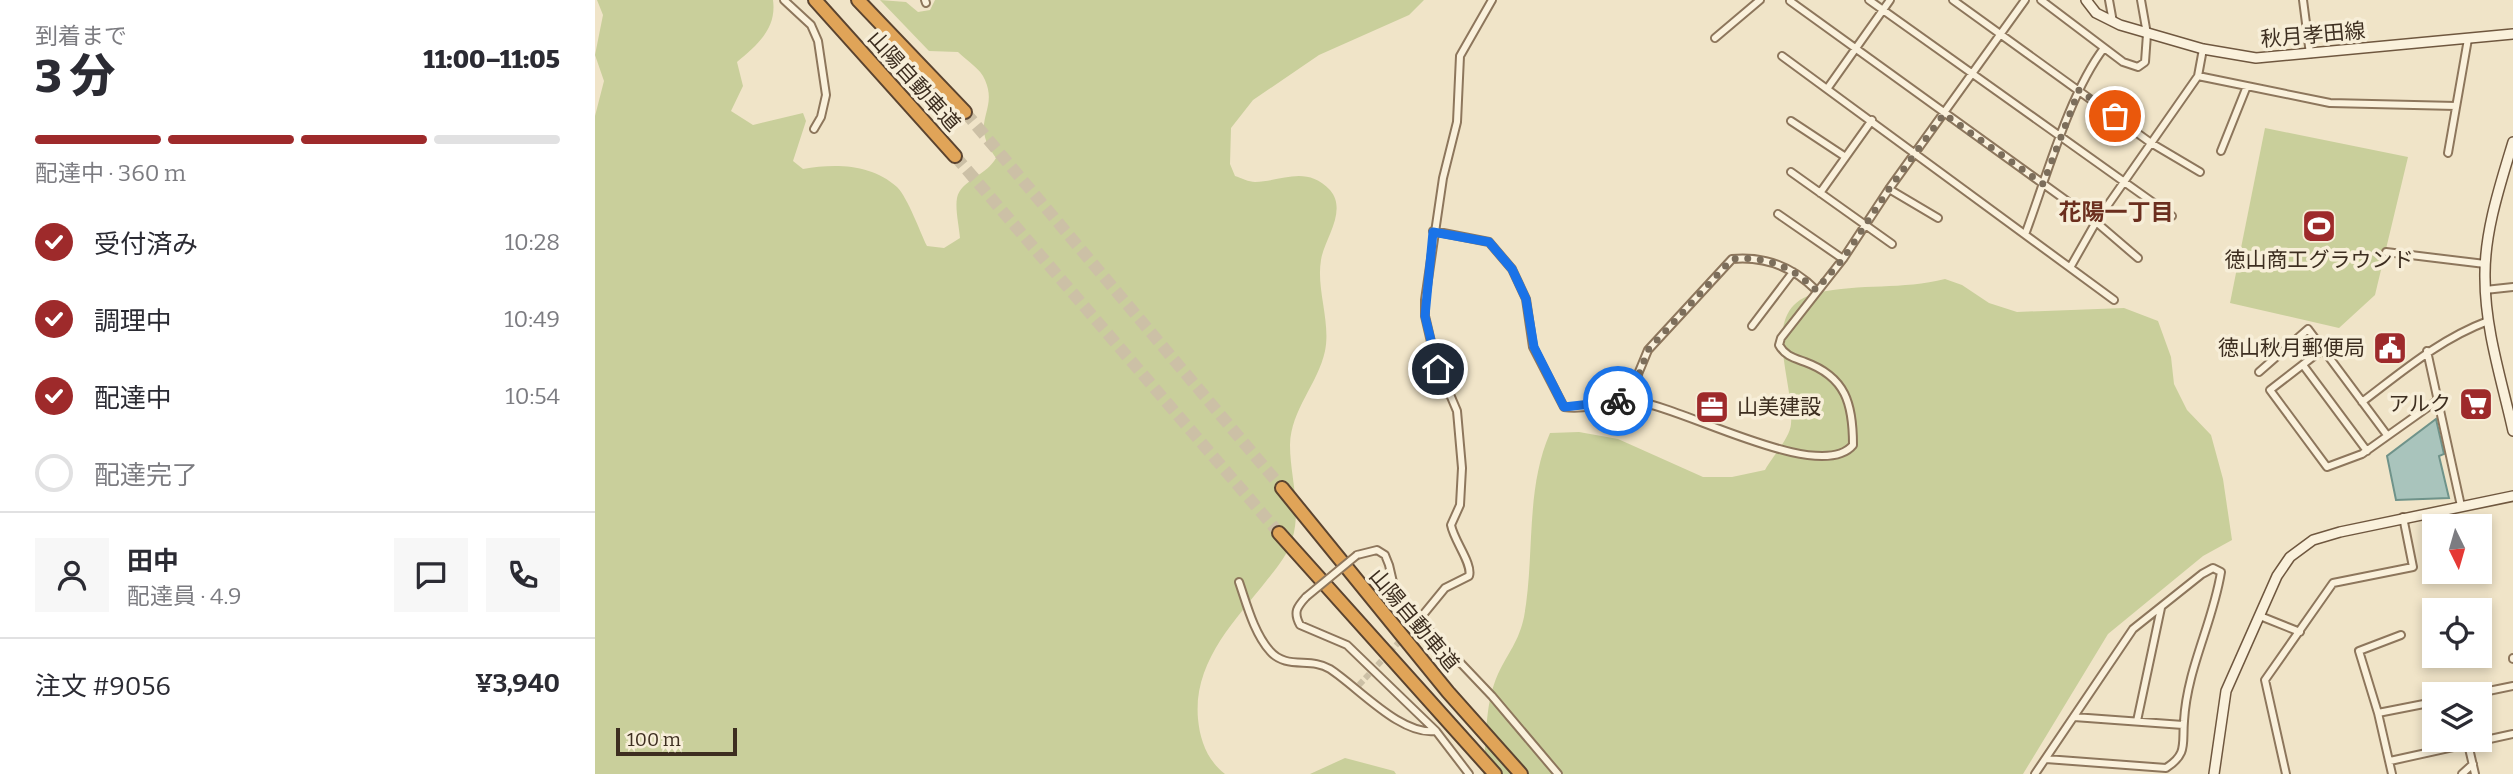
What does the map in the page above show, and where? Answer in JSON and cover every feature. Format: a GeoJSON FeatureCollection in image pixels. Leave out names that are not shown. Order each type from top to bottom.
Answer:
{"type":"FeatureCollection","features":[{"type":"Feature","properties":{"kind":"highway","name":"山陽自動車道"},"geometry":{"type":"LineString","coordinates":[[815,0],[955,156]]}},
{"type":"Feature","properties":{"kind":"highway","name":"山陽自動車道"},"geometry":{"type":"LineString","coordinates":[[858,0],[965,111]]}},
{"type":"Feature","properties":{"kind":"highway","name":"山陽自動車道"},"geometry":{"type":"LineString","coordinates":[[1282,488],[1448,692],[1521,774]]}},
{"type":"Feature","properties":{"kind":"highway","name":"山陽自動車道"},"geometry":{"type":"LineString","coordinates":[[1279,533],[1495,774]]}},
{"type":"Feature","properties":{"kind":"street"},"geometry":{"type":"LineString","coordinates":[[784,0],[811,25],[818,41],[827,95],[821,117],[814,129]]}},
{"type":"Feature","properties":{"kind":"street"},"geometry":{"type":"LineString","coordinates":[[1413,628],[1418,618],[1445,588],[1469,576],[1471,571],[1471,566],[1458,548],[1451,525],[1461,505],[1462,468],[1457,411],[1438,369],[1425,316],[1433,232],[1457,122],[1460,56],[1492,0]]}},
{"type":"Feature","properties":{"kind":"street"},"geometry":{"type":"LineString","coordinates":[[1715,38],[1760,0]]}},
{"type":"Feature","properties":{"kind":"street"},"geometry":{"type":"LineString","coordinates":[[1869,0],[2172,216]]}},
{"type":"Feature","properties":{"kind":"street"},"geometry":{"type":"LineString","coordinates":[[1827,89],[1890,0]]}},
{"type":"Feature","properties":{"kind":"street"},"geometry":{"type":"LineString","coordinates":[[1953,0],[2151,143],[2200,172]]}},
{"type":"Feature","properties":{"kind":"street"},"geometry":{"type":"LineString","coordinates":[[1433,232],[1489,242],[1512,269],[1526,299],[1534,347],[1564,407],[1639,402],[1666,406],[1781,449],[1828,457],[1848,451],[1853,445],[1853,429],[1840,384],[1826,371],[1784,354],[1779,345],[1781,338],[1816,290],[1843,259],[1889,189],[2025,0]]}},
{"type":"Feature","properties":{"kind":"street"},"geometry":{"type":"LineString","coordinates":[[2041,0],[2123,62],[2138,67],[2145,62],[2147,34],[2141,0]]}},
{"type":"Feature","properties":{"kind":"street","name":"秋月孝田線"},"geometry":{"type":"LineString","coordinates":[[2086,0],[2097,13],[2113,22],[2147,34],[2203,49],[2256,58],[2513,34]]}},
{"type":"Feature","properties":{"kind":"street"},"geometry":{"type":"LineString","coordinates":[[2109,0],[2113,22]]}},
{"type":"Feature","properties":{"kind":"street"},"geometry":{"type":"LineString","coordinates":[[2303,0],[2310,54]]}},
{"type":"Feature","properties":{"kind":"street"},"geometry":{"type":"LineString","coordinates":[[1790,1],[2096,222],[2138,258]]}},
{"type":"Feature","properties":{"kind":"street"},"geometry":{"type":"LineString","coordinates":[[2448,153],[2468,38]]}},
{"type":"Feature","properties":{"kind":"street"},"geometry":{"type":"LineString","coordinates":[[2026,232],[2079,90],[2092,63],[2104,48]]}},
{"type":"Feature","properties":{"kind":"street"},"geometry":{"type":"LineString","coordinates":[[2071,266],[2096,222],[2198,76],[2203,49]]}},
{"type":"Feature","properties":{"kind":"street"},"geometry":{"type":"LineString","coordinates":[[1782,56],[2026,232],[2114,300]]}},
{"type":"Feature","properties":{"kind":"street"},"geometry":{"type":"LineString","coordinates":[[2198,76],[2330,103],[2456,106]]}},
{"type":"Feature","properties":{"kind":"street"},"geometry":{"type":"LineString","coordinates":[[2221,151],[2247,86]]}},
{"type":"Feature","properties":{"kind":"street"},"geometry":{"type":"LineString","coordinates":[[1820,193],[1872,120]]}},
{"type":"Feature","properties":{"kind":"street"},"geometry":{"type":"LineString","coordinates":[[1791,121],[1844,156]]}},
{"type":"Feature","properties":{"kind":"street"},"geometry":{"type":"LineString","coordinates":[[2513,142],[2489,233],[2485,264],[2488,321],[2513,431]]}},
{"type":"Feature","properties":{"kind":"street"},"geometry":{"type":"LineString","coordinates":[[1791,172],[1892,244]]}},
{"type":"Feature","properties":{"kind":"street"},"geometry":{"type":"LineString","coordinates":[[1889,189],[1938,218]]}},
{"type":"Feature","properties":{"kind":"street"},"geometry":{"type":"LineString","coordinates":[[1777,214],[1843,259]]}},
{"type":"Feature","properties":{"kind":"street"},"geometry":{"type":"LineString","coordinates":[[2386,252],[2485,264]]}},
{"type":"Feature","properties":{"kind":"street"},"geometry":{"type":"LineString","coordinates":[[1639,402],[1639,374],[1648,350],[1732,259],[1757,257],[1793,272],[1816,290]]}},
{"type":"Feature","properties":{"kind":"street"},"geometry":{"type":"LineString","coordinates":[[1752,326],[1793,272]]}},
{"type":"Feature","properties":{"kind":"street"},"geometry":{"type":"LineString","coordinates":[[2485,290],[2513,287]]}},
{"type":"Feature","properties":{"kind":"street"},"geometry":{"type":"LineString","coordinates":[[2363,402],[2427,352],[2454,335],[2488,321]]}},
{"type":"Feature","properties":{"kind":"street"},"geometry":{"type":"LineString","coordinates":[[2259,372],[2308,329],[2387,435]]}},
{"type":"Feature","properties":{"kind":"street"},"geometry":{"type":"LineString","coordinates":[[2323,349],[2270,390],[2327,467],[2367,451],[2438,400]]}},
{"type":"Feature","properties":{"kind":"street"},"geometry":{"type":"LineString","coordinates":[[2427,352],[2461,506]]}},
{"type":"Feature","properties":{"kind":"street"},"geometry":{"type":"LineString","coordinates":[[2303,365],[2367,451]]}},
{"type":"Feature","properties":{"kind":"street"},"geometry":{"type":"LineString","coordinates":[[2214,774],[2227,691],[2277,576],[2290,557],[2313,540],[2403,517],[2513,496]]}},
{"type":"Feature","properties":{"kind":"street"},"geometry":{"type":"LineString","coordinates":[[2286,774],[2265,680],[2333,583],[2413,567],[2403,517]]}},
{"type":"Feature","properties":{"kind":"street"},"geometry":{"type":"LineString","coordinates":[[1469,774],[1436,731],[1347,645],[1300,625],[1296,608],[1357,555],[1377,550],[1385,555],[1396,595],[1492,696],[1558,774]]}},
{"type":"Feature","properties":{"kind":"street"},"geometry":{"type":"LineString","coordinates":[[2035,774],[2133,629],[2201,574],[2213,568],[2221,572],[2187,685],[2183,725],[2185,751],[2166,771],[2046,759]]}},
{"type":"Feature","properties":{"kind":"street"},"geometry":{"type":"LineString","coordinates":[[1239,582],[1255,626],[1271,653],[1290,663],[1328,667],[1408,726],[1426,733],[1436,731]]}},
{"type":"Feature","properties":{"kind":"street"},"geometry":{"type":"LineString","coordinates":[[2137,721],[2161,608]]}},
{"type":"Feature","properties":{"kind":"street"},"geometry":{"type":"LineString","coordinates":[[2260,616],[2300,632]]}},
{"type":"Feature","properties":{"kind":"street"},"geometry":{"type":"LineString","coordinates":[[2392,774],[2378,713],[2359,651],[2401,635]]}},
{"type":"Feature","properties":{"kind":"street"},"geometry":{"type":"LineString","coordinates":[[2492,690],[2513,686]]}},
{"type":"Feature","properties":{"kind":"street"},"geometry":{"type":"LineString","coordinates":[[2378,713],[2422,704]]}},
{"type":"Feature","properties":{"kind":"street"},"geometry":{"type":"LineString","coordinates":[[2074,717],[2183,725]]}},
{"type":"Feature","properties":{"kind":"street"},"geometry":{"type":"LineString","coordinates":[[2492,739],[2513,734]]}},
{"type":"Feature","properties":{"kind":"street"},"geometry":{"type":"LineString","coordinates":[[2390,761],[2431,752]]}},
{"type":"Feature","properties":{"kind":"street"},"geometry":{"type":"LineString","coordinates":[[2470,752],[2475,774]]}},
{"type":"Feature","properties":{"kind":"street"},"geometry":{"type":"LineString","coordinates":[[2462,774],[2473,764]]}},
{"type":"Feature","properties":{"kind":"green space"},"geometry":{"type":"Polygon","coordinates":[[[597,0],[773,0],[769,28],[758,43],[737,62],[743,86],[731,111],[753,125],[803,113],[806,121],[793,161],[803,169],[853,167],[887,179],[905,199],[927,246],[944,248],[960,238],[956,207],[959,192],[996,158],[984,135],[988,91],[980,72],[958,52],[929,51],[880,0],[906,2],[918,12],[930,10],[935,0],[1424,0],[1409,15],[1319,55],[1253,100],[1231,128],[1230,164],[1235,176],[1255,182],[1294,176],[1312,178],[1330,190],[1337,207],[1320,271],[1326,329],[1325,351],[1317,375],[1295,420],[1290,445],[1296,516],[1292,540],[1278,566],[1218,644],[1202,679],[1198,698],[1198,719],[1203,742],[1213,762],[1225,774],[595,774],[595,116],[604,81],[595,55],[603,15],[597,0]]]}},
{"type":"Feature","properties":{"kind":"green space","name":"徳山商工グラウンド"},"geometry":{"type":"Polygon","coordinates":[[[2265,128],[2408,157],[2375,295],[2339,328],[2230,303],[2265,128]]]}},
{"type":"Feature","properties":{"kind":"green space"},"geometry":{"type":"Polygon","coordinates":[[[1945,279],[1962,285],[1989,303],[2017,312],[2124,308],[2158,321],[2171,357],[2174,384],[2187,410],[2211,435],[2223,479],[2232,540],[2203,556],[2108,634],[2023,774],[1483,774],[1488,711],[1493,686],[1516,640],[1524,617],[1537,477],[1550,433],[1579,432],[1618,439],[1703,477],[1732,477],[1765,470],[1790,429],[1791,406],[1783,329],[1788,314],[1799,301],[1833,290],[1945,279]]]}},
{"type":"Feature","properties":{"kind":"green space"},"geometry":{"type":"Polygon","coordinates":[[[1345,758],[1394,771],[1396,774],[1310,774],[1345,758]]]}},
{"type":"Feature","properties":{"kind":"water"},"geometry":{"type":"Polygon","coordinates":[[[2436,419],[2444,454],[2439,456],[2449,498],[2396,500],[2387,456],[2436,419]]]}},
{"type":"Feature","properties":{"kind":"tunnel"},"geometry":{"type":"LineString","coordinates":[[965,112],[1282,488]]}},
{"type":"Feature","properties":{"kind":"tunnel"},"geometry":{"type":"LineString","coordinates":[[955,156],[1279,533]]}},
{"type":"Feature","properties":{"kind":"tunnel"},"geometry":{"type":"LineString","coordinates":[[1359,685],[1413,627]]}},
{"type":"Feature","properties":{"kind":"way so far"},"geometry":{"type":"LineString","coordinates":[[1618,401],[1639,402],[1640,367],[1648,350],[1732,259],[1757,257],[1771,261],[1806,280],[1816,290],[1843,259],[1889,189],[1944,114],[2043,184],[2079,90],[2115,116]]}},
{"type":"Feature","properties":{"kind":"place","name":"徳山商工グラウンド"},"geometry":{"type":"Point","coordinates":[2319,226]}},
{"type":"Feature","properties":{"kind":"place","name":"徳山秋月郵便局"},"geometry":{"type":"Point","coordinates":[2390,348]}},
{"type":"Feature","properties":{"kind":"place","name":"アルク"},"geometry":{"type":"Point","coordinates":[2476,404]}},
{"type":"Feature","properties":{"kind":"place","name":"山美建設"},"geometry":{"type":"Point","coordinates":[1712,407]}},
{"type":"Feature","properties":{"kind":"district","name":"花陽一丁目"},"geometry":{"type":"Point","coordinates":[2116,212]}},
{"type":"Feature","properties":{"kind":"route"},"geometry":{"type":"LineString","coordinates":[[1438,369],[1425,316],[1427,268],[1433,232],[1489,242],[1512,269],[1526,299],[1534,347],[1564,407],[1618,401]]}}]}
